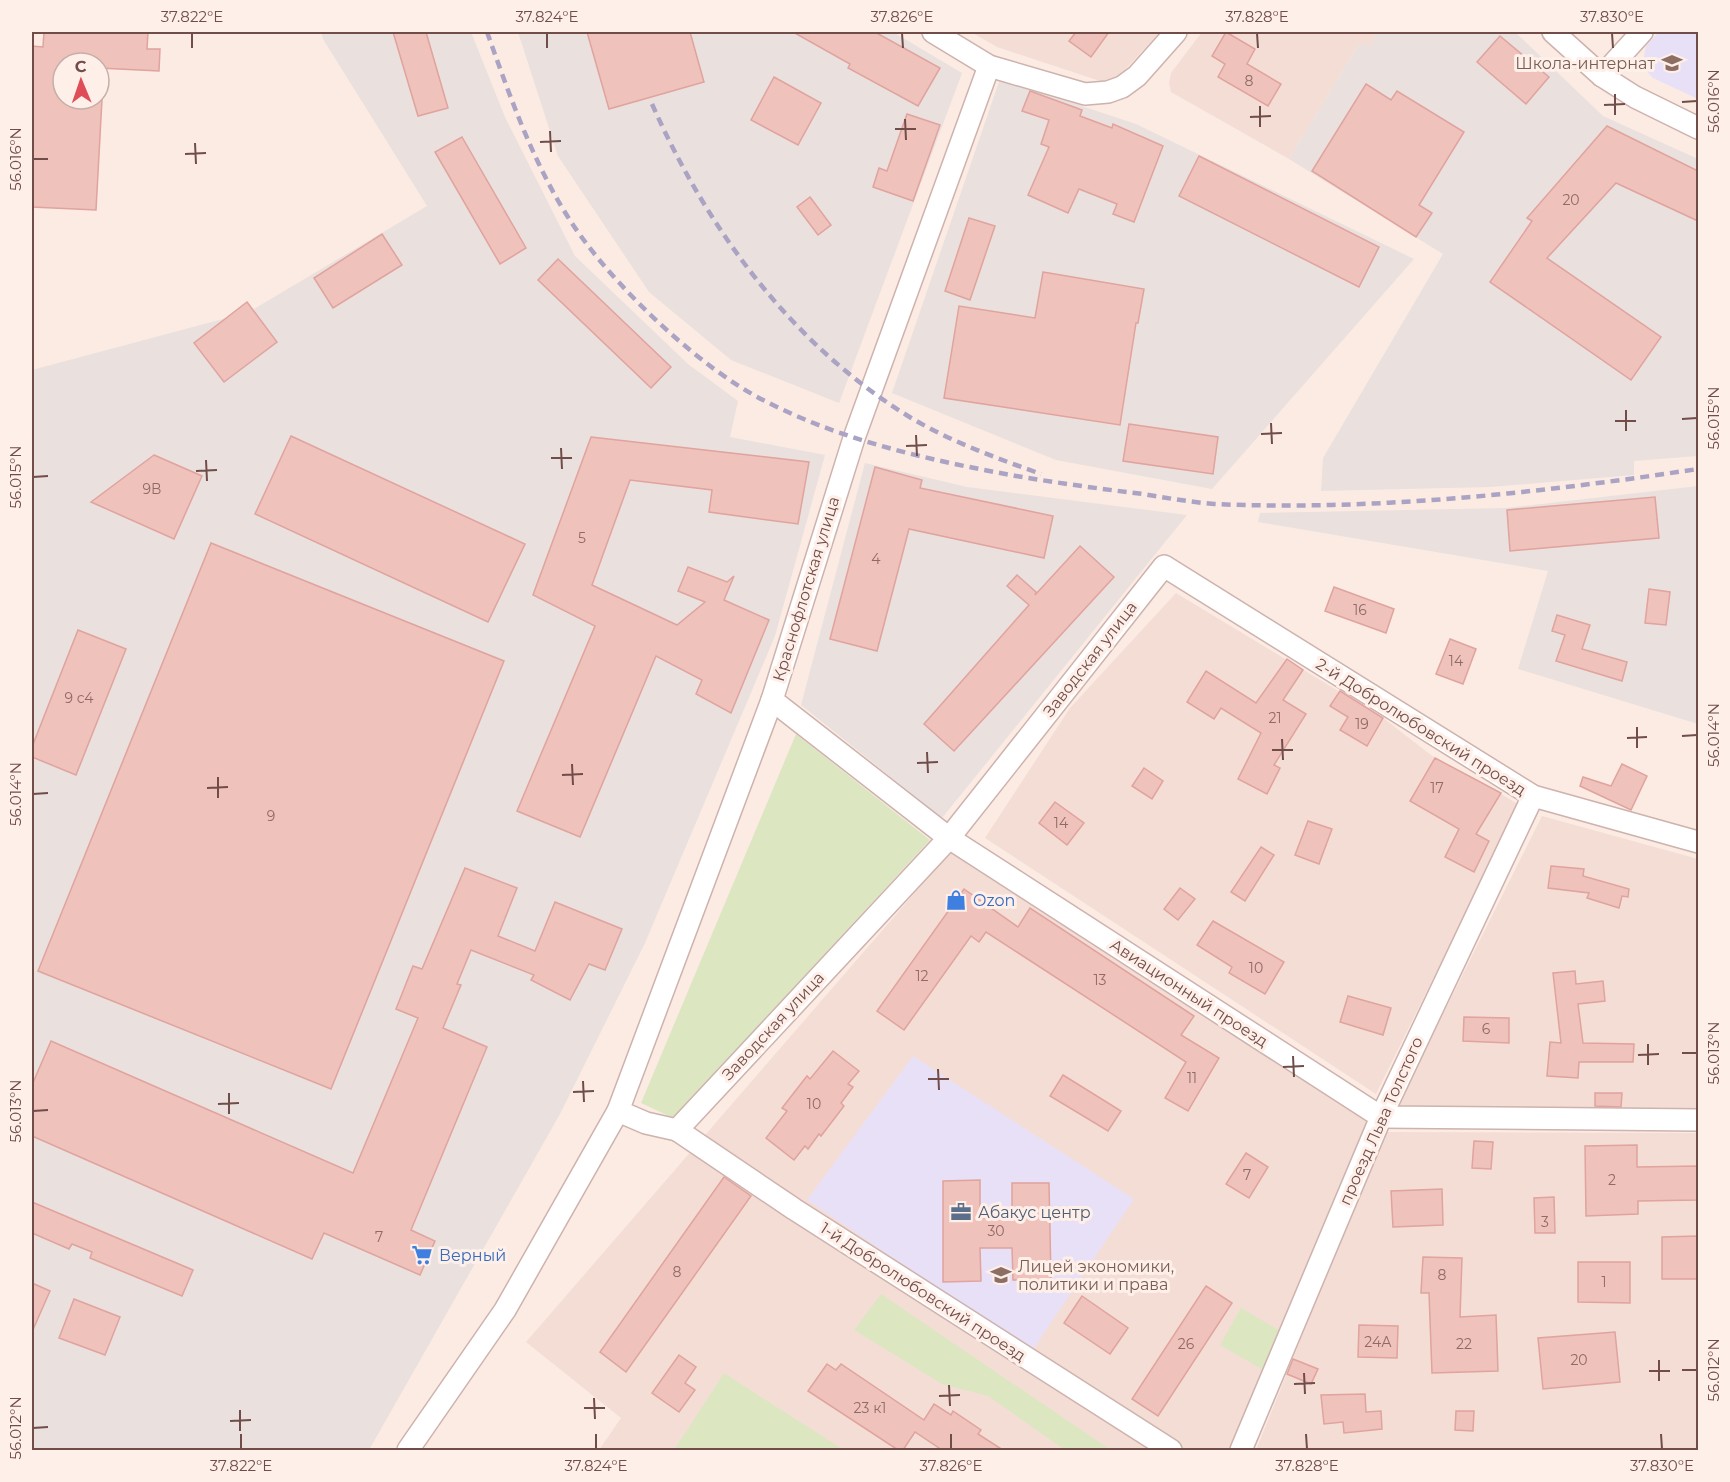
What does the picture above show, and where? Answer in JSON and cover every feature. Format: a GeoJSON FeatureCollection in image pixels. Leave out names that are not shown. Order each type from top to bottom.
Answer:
{"type":"FeatureCollection","features":[{"type":"Feature","properties":{"kind":"street"},"geometry":{"type":"LineString","coordinates":[[933,32],[989,66],[1085,94],[1108,92],[1122,87],[1137,76],[1176,32]]}},
{"type":"Feature","properties":{"kind":"street"},"geometry":{"type":"LineString","coordinates":[[1553,32],[1602,76],[1635,97],[1698,128]]}},
{"type":"Feature","properties":{"kind":"street"},"geometry":{"type":"LineString","coordinates":[[1602,76],[1642,32]]}},
{"type":"Feature","properties":{"kind":"street","name":"Краснофлотская улица"},"geometry":{"type":"LineString","coordinates":[[618,1110],[772,700],[854,438],[989,66]]}},
{"type":"Feature","properties":{"kind":"street","name":"2-й Добролюбовский проезд"},"geometry":{"type":"LineString","coordinates":[[1164,566],[1533,796],[1698,842]]}},
{"type":"Feature","properties":{"kind":"street","name":"Заводская улица"},"geometry":{"type":"LineString","coordinates":[[677,1130],[949,838],[1164,566]]}},
{"type":"Feature","properties":{"kind":"street","name":"Авиационный проезд"},"geometry":{"type":"LineString","coordinates":[[772,700],[949,838],[1381,1117]]}},
{"type":"Feature","properties":{"kind":"street","name":"проезд Льва Толстого"},"geometry":{"type":"LineString","coordinates":[[1241,1450],[1381,1117],[1533,796]]}},
{"type":"Feature","properties":{"kind":"street"},"geometry":{"type":"LineString","coordinates":[[408,1450],[505,1310],[618,1110],[646,1122],[677,1130]]}},
{"type":"Feature","properties":{"kind":"street"},"geometry":{"type":"LineString","coordinates":[[1381,1117],[1698,1120]]}},
{"type":"Feature","properties":{"kind":"street","name":"1-й Добролюбовский проезд"},"geometry":{"type":"LineString","coordinates":[[677,1130],[804,1215],[1171,1450]]}},
{"type":"Feature","properties":{"kind":"shaded area"},"geometry":{"type":"Polygon","coordinates":[[[321,32],[471,32],[505,117],[575,256],[688,364],[738,401],[730,437],[825,455],[775,636],[645,943],[560,1114],[369,1450],[32,1450],[32,370],[249,312],[427,206],[323,39],[321,32]]]}},
{"type":"Feature","properties":{"kind":"shaded area"},"geometry":{"type":"Polygon","coordinates":[[[518,32],[893,32],[962,73],[839,403],[731,360],[649,292],[558,156],[518,32]]]}},
{"type":"Feature","properties":{"kind":"shaded area"},"geometry":{"type":"Polygon","coordinates":[[[971,32],[1160,32],[1120,75],[1111,81],[1100,81],[997,47],[971,32]]]}},
{"type":"Feature","properties":{"kind":"shaded area"},"geometry":{"type":"Polygon","coordinates":[[[1202,32],[1375,32],[1373,45],[1359,44],[1289,159],[1171,92],[1169,83],[1171,73],[1202,32]]]}},
{"type":"Feature","properties":{"kind":"shaded area"},"geometry":{"type":"Polygon","coordinates":[[[1375,32],[1515,32],[1603,116],[1698,159],[1698,456],[1634,461],[1634,475],[1490,487],[1321,491],[1323,458],[1443,254],[1289,159],[1359,44],[1373,44],[1375,32]]]}},
{"type":"Feature","properties":{"kind":"shaded area","name":"Школа-интернат"},"geometry":{"type":"Polygon","coordinates":[[[1659,32],[1698,32],[1698,99],[1653,78],[1645,69],[1646,46],[1659,32]]]}},
{"type":"Feature","properties":{"kind":"shaded area"},"geometry":{"type":"Polygon","coordinates":[[[1000,79],[1136,124],[1414,259],[1212,489],[1056,460],[892,393],[1000,79]]]}},
{"type":"Feature","properties":{"kind":"shaded area"},"geometry":{"type":"Polygon","coordinates":[[[865,463],[967,487],[1187,515],[942,818],[801,705],[865,463]]]}},
{"type":"Feature","properties":{"kind":"shaded area"},"geometry":{"type":"Polygon","coordinates":[[[1698,486],[1698,724],[1518,669],[1548,571],[1258,522],[1260,513],[1506,508],[1698,486]]]}},
{"type":"Feature","properties":{"kind":"shaded area"},"geometry":{"type":"Polygon","coordinates":[[[1176,593],[1383,718],[1435,758],[1482,782],[1519,805],[1376,1094],[985,838],[1070,708],[1176,593]]]}},
{"type":"Feature","properties":{"kind":"shaded area"},"geometry":{"type":"Polygon","coordinates":[[[1542,816],[1698,859],[1698,1110],[1397,1106],[1542,816]]]}},
{"type":"Feature","properties":{"kind":"shaded area"},"geometry":{"type":"Polygon","coordinates":[[[951,851],[1379,1125],[1238,1450],[599,1450],[621,1418],[526,1342],[951,851]]]}},
{"type":"Feature","properties":{"kind":"shaded area","name":"Лицей экономики, политики и права"},"geometry":{"type":"Polygon","coordinates":[[[913,1056],[1134,1199],[1032,1351],[807,1200],[913,1056]]]}},
{"type":"Feature","properties":{"kind":"shaded area"},"geometry":{"type":"Polygon","coordinates":[[[1384,1132],[1698,1133],[1698,1450],[1256,1450],[1384,1132]]]}},
{"type":"Feature","properties":{"kind":"green space"},"geometry":{"type":"Polygon","coordinates":[[[796,734],[930,840],[673,1118],[641,1103],[796,734]]]}},
{"type":"Feature","properties":{"kind":"green space"},"geometry":{"type":"Polygon","coordinates":[[[881,1294],[1111,1450],[1065,1450],[988,1396],[942,1384],[854,1330],[881,1294]]]}},
{"type":"Feature","properties":{"kind":"green space"},"geometry":{"type":"Polygon","coordinates":[[[1241,1308],[1284,1333],[1263,1370],[1220,1345],[1241,1308]]]}},
{"type":"Feature","properties":{"kind":"green space"},"geometry":{"type":"Polygon","coordinates":[[[724,1373],[844,1450],[674,1450],[724,1373]]]}},
{"type":"Feature","properties":{"kind":"building"},"geometry":{"type":"Polygon","coordinates":[[[44,32],[148,32],[147,49],[160,49],[159,71],[111,69],[111,51],[51,51],[51,111],[101,111],[96,210],[32,207],[32,46],[43,47],[44,32]]]}},
{"type":"Feature","properties":{"kind":"building"},"geometry":{"type":"Polygon","coordinates":[[[393,32],[426,32],[448,108],[418,116],[393,32]]]}},
{"type":"Feature","properties":{"kind":"building"},"geometry":{"type":"Polygon","coordinates":[[[587,32],[690,32],[704,82],[609,109],[587,32]]]}},
{"type":"Feature","properties":{"kind":"building"},"geometry":{"type":"Polygon","coordinates":[[[793,32],[875,32],[940,68],[918,106],[848,68],[850,64],[793,32]]]}},
{"type":"Feature","properties":{"kind":"building"},"geometry":{"type":"Polygon","coordinates":[[[1076,32],[1109,32],[1091,57],[1069,41],[1076,32]]]}},
{"type":"Feature","properties":{"kind":"building"},"geometry":{"type":"Polygon","coordinates":[[[1226,32],[1255,49],[1247,64],[1281,84],[1268,106],[1218,77],[1225,64],[1212,56],[1226,32]]]}},
{"type":"Feature","properties":{"kind":"building"},"geometry":{"type":"Polygon","coordinates":[[[1500,36],[1549,77],[1526,104],[1477,62],[1500,36]]]}},
{"type":"Feature","properties":{"kind":"building"},"geometry":{"type":"Polygon","coordinates":[[[774,77],[821,103],[798,145],[751,120],[774,77]]]}},
{"type":"Feature","properties":{"kind":"building"},"geometry":{"type":"Polygon","coordinates":[[[1366,84],[1391,100],[1397,91],[1464,132],[1419,205],[1432,213],[1416,237],[1312,171],[1366,84]]]}},
{"type":"Feature","properties":{"kind":"building"},"geometry":{"type":"Polygon","coordinates":[[[1030,91],[1082,110],[1080,116],[1112,128],[1113,124],[1163,146],[1134,222],[1113,214],[1117,204],[1079,189],[1068,213],[1028,195],[1049,147],[1041,144],[1049,120],[1022,111],[1030,91]]]}},
{"type":"Feature","properties":{"kind":"building"},"geometry":{"type":"Polygon","coordinates":[[[907,114],[940,125],[913,201],[873,187],[879,168],[887,171],[907,114]]]}},
{"type":"Feature","properties":{"kind":"building"},"geometry":{"type":"Polygon","coordinates":[[[1607,126],[1698,171],[1698,221],[1616,183],[1547,258],[1661,337],[1631,380],[1490,282],[1532,221],[1527,218],[1607,126]]]}},
{"type":"Feature","properties":{"kind":"building"},"geometry":{"type":"Polygon","coordinates":[[[462,137],[526,248],[500,264],[435,152],[462,137]]]}},
{"type":"Feature","properties":{"kind":"building"},"geometry":{"type":"Polygon","coordinates":[[[1199,156],[1379,247],[1359,287],[1179,196],[1199,156]]]}},
{"type":"Feature","properties":{"kind":"building"},"geometry":{"type":"Polygon","coordinates":[[[810,197],[831,225],[818,235],[797,207],[810,197]]]}},
{"type":"Feature","properties":{"kind":"building"},"geometry":{"type":"Polygon","coordinates":[[[969,218],[995,226],[970,300],[945,291],[969,218]]]}},
{"type":"Feature","properties":{"kind":"building"},"geometry":{"type":"Polygon","coordinates":[[[382,234],[402,265],[333,308],[314,278],[382,234]]]}},
{"type":"Feature","properties":{"kind":"building"},"geometry":{"type":"Polygon","coordinates":[[[558,259],[671,367],[651,388],[538,280],[558,259]]]}},
{"type":"Feature","properties":{"kind":"building"},"geometry":{"type":"Polygon","coordinates":[[[1043,272],[1144,289],[1138,323],[1136,323],[1120,425],[944,398],[959,306],[1035,318],[1043,272]]]}},
{"type":"Feature","properties":{"kind":"building"},"geometry":{"type":"Polygon","coordinates":[[[247,302],[277,342],[224,382],[194,343],[247,302]]]}},
{"type":"Feature","properties":{"kind":"building"},"geometry":{"type":"Polygon","coordinates":[[[1129,424],[1218,437],[1213,474],[1123,461],[1129,424]]]}},
{"type":"Feature","properties":{"kind":"building"},"geometry":{"type":"Polygon","coordinates":[[[291,436],[525,544],[488,622],[255,514],[291,436]]]}},
{"type":"Feature","properties":{"kind":"building"},"geometry":{"type":"Polygon","coordinates":[[[591,437],[809,462],[798,524],[709,512],[712,490],[630,480],[592,585],[677,625],[705,602],[678,591],[688,567],[727,582],[734,576],[724,600],[769,620],[731,713],[696,694],[702,680],[656,656],[580,837],[517,811],[595,626],[533,595],[591,437]]]}},
{"type":"Feature","properties":{"kind":"building"},"geometry":{"type":"Polygon","coordinates":[[[154,455],[202,476],[174,539],[91,502],[154,455]]]}},
{"type":"Feature","properties":{"kind":"building"},"geometry":{"type":"Polygon","coordinates":[[[875,467],[922,480],[920,488],[1053,516],[1044,558],[909,529],[877,651],[830,639],[875,467]]]}},
{"type":"Feature","properties":{"kind":"building"},"geometry":{"type":"Polygon","coordinates":[[[1655,497],[1659,538],[1510,551],[1507,510],[1655,497]]]}},
{"type":"Feature","properties":{"kind":"building"},"geometry":{"type":"Polygon","coordinates":[[[211,543],[504,661],[331,1089],[38,971],[211,543]]]}},
{"type":"Feature","properties":{"kind":"building"},"geometry":{"type":"Polygon","coordinates":[[[1080,546],[1114,577],[954,751],[924,724],[1029,605],[1007,586],[1017,575],[1036,592],[1035,595],[1080,546]]]}},
{"type":"Feature","properties":{"kind":"building"},"geometry":{"type":"Polygon","coordinates":[[[1334,587],[1394,609],[1386,633],[1325,611],[1334,587]]]}},
{"type":"Feature","properties":{"kind":"building"},"geometry":{"type":"Polygon","coordinates":[[[1649,589],[1670,592],[1666,625],[1645,623],[1649,589]]]}},
{"type":"Feature","properties":{"kind":"building"},"geometry":{"type":"Polygon","coordinates":[[[1557,615],[1590,625],[1582,649],[1627,662],[1622,681],[1556,661],[1565,635],[1552,631],[1557,615]]]}},
{"type":"Feature","properties":{"kind":"building"},"geometry":{"type":"Polygon","coordinates":[[[78,630],[126,649],[76,775],[32,757],[32,747],[78,630]]]}},
{"type":"Feature","properties":{"kind":"building"},"geometry":{"type":"Polygon","coordinates":[[[1450,639],[1476,649],[1463,684],[1436,674],[1450,639]]]}},
{"type":"Feature","properties":{"kind":"building"},"geometry":{"type":"Polygon","coordinates":[[[1287,659],[1303,670],[1283,700],[1306,714],[1274,765],[1280,768],[1267,794],[1238,779],[1261,733],[1221,708],[1214,719],[1187,702],[1206,671],[1256,703],[1287,659]]]}},
{"type":"Feature","properties":{"kind":"building"},"geometry":{"type":"Polygon","coordinates":[[[1340,691],[1383,718],[1367,746],[1340,730],[1348,717],[1330,706],[1340,691]]]}},
{"type":"Feature","properties":{"kind":"building"},"geometry":{"type":"Polygon","coordinates":[[[1435,758],[1501,793],[1476,834],[1489,841],[1474,872],[1445,857],[1459,829],[1410,801],[1435,758]]]}},
{"type":"Feature","properties":{"kind":"building"},"geometry":{"type":"Polygon","coordinates":[[[1622,764],[1647,776],[1631,810],[1580,786],[1583,777],[1611,786],[1622,764]]]}},
{"type":"Feature","properties":{"kind":"building"},"geometry":{"type":"Polygon","coordinates":[[[1144,768],[1163,781],[1152,799],[1132,786],[1144,768]]]}},
{"type":"Feature","properties":{"kind":"building"},"geometry":{"type":"Polygon","coordinates":[[[1055,802],[1084,823],[1067,845],[1039,823],[1055,802]]]}},
{"type":"Feature","properties":{"kind":"building"},"geometry":{"type":"Polygon","coordinates":[[[1308,821],[1332,829],[1319,864],[1295,855],[1308,821]]]}},
{"type":"Feature","properties":{"kind":"building"},"geometry":{"type":"Polygon","coordinates":[[[1261,847],[1274,855],[1245,901],[1231,892],[1261,847]]]}},
{"type":"Feature","properties":{"kind":"building"},"geometry":{"type":"Polygon","coordinates":[[[1551,866],[1584,869],[1583,876],[1629,889],[1628,897],[1622,896],[1619,908],[1587,898],[1589,893],[1548,888],[1551,866]]]}},
{"type":"Feature","properties":{"kind":"building"},"geometry":{"type":"Polygon","coordinates":[[[465,868],[517,888],[498,936],[535,951],[555,902],[622,929],[605,970],[589,964],[570,1000],[531,980],[534,975],[471,950],[457,984],[461,985],[443,1028],[487,1047],[411,1230],[435,1241],[420,1275],[324,1233],[312,1259],[32,1136],[32,1085],[51,1041],[353,1173],[418,1018],[396,1009],[413,966],[422,969],[465,868]]]}},
{"type":"Feature","properties":{"kind":"building"},"geometry":{"type":"Polygon","coordinates":[[[1180,888],[1195,899],[1178,920],[1164,909],[1180,888]]]}},
{"type":"Feature","properties":{"kind":"building"},"geometry":{"type":"Polygon","coordinates":[[[964,889],[1018,927],[1030,908],[1194,1016],[1181,1035],[1219,1058],[1188,1111],[1165,1098],[1186,1062],[986,932],[979,942],[971,936],[904,1030],[877,1011],[964,889]]]}},
{"type":"Feature","properties":{"kind":"building"},"geometry":{"type":"Polygon","coordinates":[[[1213,921],[1284,962],[1265,994],[1229,973],[1232,967],[1197,945],[1213,921]]]}},
{"type":"Feature","properties":{"kind":"building"},"geometry":{"type":"Polygon","coordinates":[[[1575,971],[1576,984],[1603,981],[1605,1001],[1578,1004],[1583,1043],[1634,1044],[1633,1062],[1579,1062],[1578,1078],[1547,1076],[1550,1042],[1561,1043],[1553,973],[1575,971]]]}},
{"type":"Feature","properties":{"kind":"building"},"geometry":{"type":"Polygon","coordinates":[[[1348,996],[1391,1008],[1383,1035],[1340,1022],[1348,996]]]}},
{"type":"Feature","properties":{"kind":"building"},"geometry":{"type":"Polygon","coordinates":[[[1464,1017],[1509,1018],[1509,1043],[1463,1041],[1464,1017]]]}},
{"type":"Feature","properties":{"kind":"building"},"geometry":{"type":"Polygon","coordinates":[[[833,1051],[859,1071],[848,1084],[853,1087],[841,1103],[844,1106],[821,1136],[819,1134],[808,1149],[805,1146],[794,1160],[766,1138],[787,1111],[782,1108],[807,1076],[810,1079],[833,1051]]]}},
{"type":"Feature","properties":{"kind":"building"},"geometry":{"type":"Polygon","coordinates":[[[1063,1075],[1121,1111],[1108,1131],[1050,1096],[1063,1075]]]}},
{"type":"Feature","properties":{"kind":"building"},"geometry":{"type":"Polygon","coordinates":[[[1595,1093],[1622,1093],[1621,1107],[1595,1106],[1595,1093]]]}},
{"type":"Feature","properties":{"kind":"building"},"geometry":{"type":"Polygon","coordinates":[[[1474,1141],[1493,1142],[1491,1169],[1472,1168],[1474,1141]]]}},
{"type":"Feature","properties":{"kind":"building"},"geometry":{"type":"Polygon","coordinates":[[[1637,1145],[1637,1167],[1698,1166],[1698,1200],[1638,1201],[1638,1214],[1586,1216],[1585,1146],[1637,1145]]]}},
{"type":"Feature","properties":{"kind":"building"},"geometry":{"type":"Polygon","coordinates":[[[1246,1153],[1268,1167],[1249,1198],[1226,1184],[1246,1153]]]}},
{"type":"Feature","properties":{"kind":"building"},"geometry":{"type":"Polygon","coordinates":[[[724,1177],[751,1196],[626,1372],[600,1352],[724,1177]]]}},
{"type":"Feature","properties":{"kind":"building"},"geometry":{"type":"Polygon","coordinates":[[[980,1180],[980,1218],[1012,1217],[1012,1183],[1049,1183],[1051,1280],[1013,1280],[1012,1248],[980,1248],[981,1281],[943,1282],[943,1181],[980,1180]]]}},
{"type":"Feature","properties":{"kind":"building"},"geometry":{"type":"Polygon","coordinates":[[[1442,1189],[1443,1225],[1393,1227],[1391,1191],[1442,1189]]]}},
{"type":"Feature","properties":{"kind":"building"},"geometry":{"type":"Polygon","coordinates":[[[1554,1197],[1555,1233],[1535,1233],[1534,1198],[1554,1197]]]}},
{"type":"Feature","properties":{"kind":"building"},"geometry":{"type":"Polygon","coordinates":[[[32,1202],[193,1270],[182,1296],[90,1258],[92,1252],[72,1244],[69,1249],[32,1233],[32,1202]]]}},
{"type":"Feature","properties":{"kind":"building"},"geometry":{"type":"Polygon","coordinates":[[[1698,1236],[1698,1279],[1662,1279],[1662,1237],[1698,1236]]]}},
{"type":"Feature","properties":{"kind":"building"},"geometry":{"type":"Polygon","coordinates":[[[1423,1257],[1462,1258],[1460,1317],[1496,1315],[1498,1371],[1432,1373],[1429,1293],[1421,1293],[1423,1257]]]}},
{"type":"Feature","properties":{"kind":"building"},"geometry":{"type":"Polygon","coordinates":[[[1578,1262],[1630,1262],[1630,1303],[1578,1302],[1578,1262]]]}},
{"type":"Feature","properties":{"kind":"building"},"geometry":{"type":"Polygon","coordinates":[[[32,1283],[50,1291],[32,1332],[32,1283]]]}},
{"type":"Feature","properties":{"kind":"building"},"geometry":{"type":"Polygon","coordinates":[[[1206,1286],[1232,1303],[1158,1416],[1132,1399],[1206,1286]]]}},
{"type":"Feature","properties":{"kind":"building"},"geometry":{"type":"Polygon","coordinates":[[[1082,1296],[1128,1328],[1110,1354],[1064,1323],[1082,1296]]]}},
{"type":"Feature","properties":{"kind":"building"},"geometry":{"type":"Polygon","coordinates":[[[74,1299],[120,1317],[105,1355],[59,1338],[74,1299]]]}},
{"type":"Feature","properties":{"kind":"building"},"geometry":{"type":"Polygon","coordinates":[[[1359,1325],[1398,1326],[1397,1358],[1358,1357],[1359,1325]]]}},
{"type":"Feature","properties":{"kind":"building"},"geometry":{"type":"Polygon","coordinates":[[[1615,1332],[1620,1382],[1543,1389],[1538,1338],[1615,1332]]]}},
{"type":"Feature","properties":{"kind":"building"},"geometry":{"type":"Polygon","coordinates":[[[679,1355],[696,1367],[685,1383],[695,1390],[679,1412],[652,1393],[679,1355]]]}},
{"type":"Feature","properties":{"kind":"building"},"geometry":{"type":"Polygon","coordinates":[[[1293,1359],[1318,1369],[1311,1384],[1287,1374],[1293,1359]]]}},
{"type":"Feature","properties":{"kind":"building"},"geometry":{"type":"Polygon","coordinates":[[[827,1364],[836,1370],[841,1364],[924,1420],[934,1404],[951,1415],[953,1411],[981,1430],[978,1434],[1003,1450],[942,1450],[915,1432],[903,1450],[898,1450],[808,1391],[827,1364]]]}},
{"type":"Feature","properties":{"kind":"building"},"geometry":{"type":"Polygon","coordinates":[[[1365,1394],[1366,1412],[1381,1411],[1382,1429],[1344,1433],[1343,1422],[1324,1424],[1321,1395],[1365,1394]]]}},
{"type":"Feature","properties":{"kind":"building"},"geometry":{"type":"Polygon","coordinates":[[[1456,1411],[1474,1411],[1473,1431],[1455,1430],[1456,1411]]]}},
{"type":"Feature","properties":{"kind":"railway"},"geometry":{"type":"LineString","coordinates":[[487,32],[516,112],[539,165],[567,215],[600,261],[665,329],[714,369],[763,400],[824,427],[919,456],[983,470],[1214,504],[1335,505],[1457,498],[1578,486],[1698,469]]}},
{"type":"Feature","properties":{"kind":"railway"},"geometry":{"type":"LineString","coordinates":[[652,104],[674,150],[726,238],[756,279],[826,354],[865,387],[924,425],[973,448],[1041,474]]}},
{"type":"Feature","properties":{"kind":"place","name":"Школа-интернат"},"geometry":{"type":"Point","coordinates":[1672,63]}},
{"type":"Feature","properties":{"kind":"place","name":"Ozon"},"geometry":{"type":"Point","coordinates":[956,900]}},
{"type":"Feature","properties":{"kind":"place","name":"Абакус центр"},"geometry":{"type":"Point","coordinates":[961,1212]}},
{"type":"Feature","properties":{"kind":"place","name":"Верный"},"geometry":{"type":"Point","coordinates":[422,1255]}},
{"type":"Feature","properties":{"kind":"place","name":"Лицей экономики, политики и права"},"geometry":{"type":"Point","coordinates":[1001,1275]}}]}
